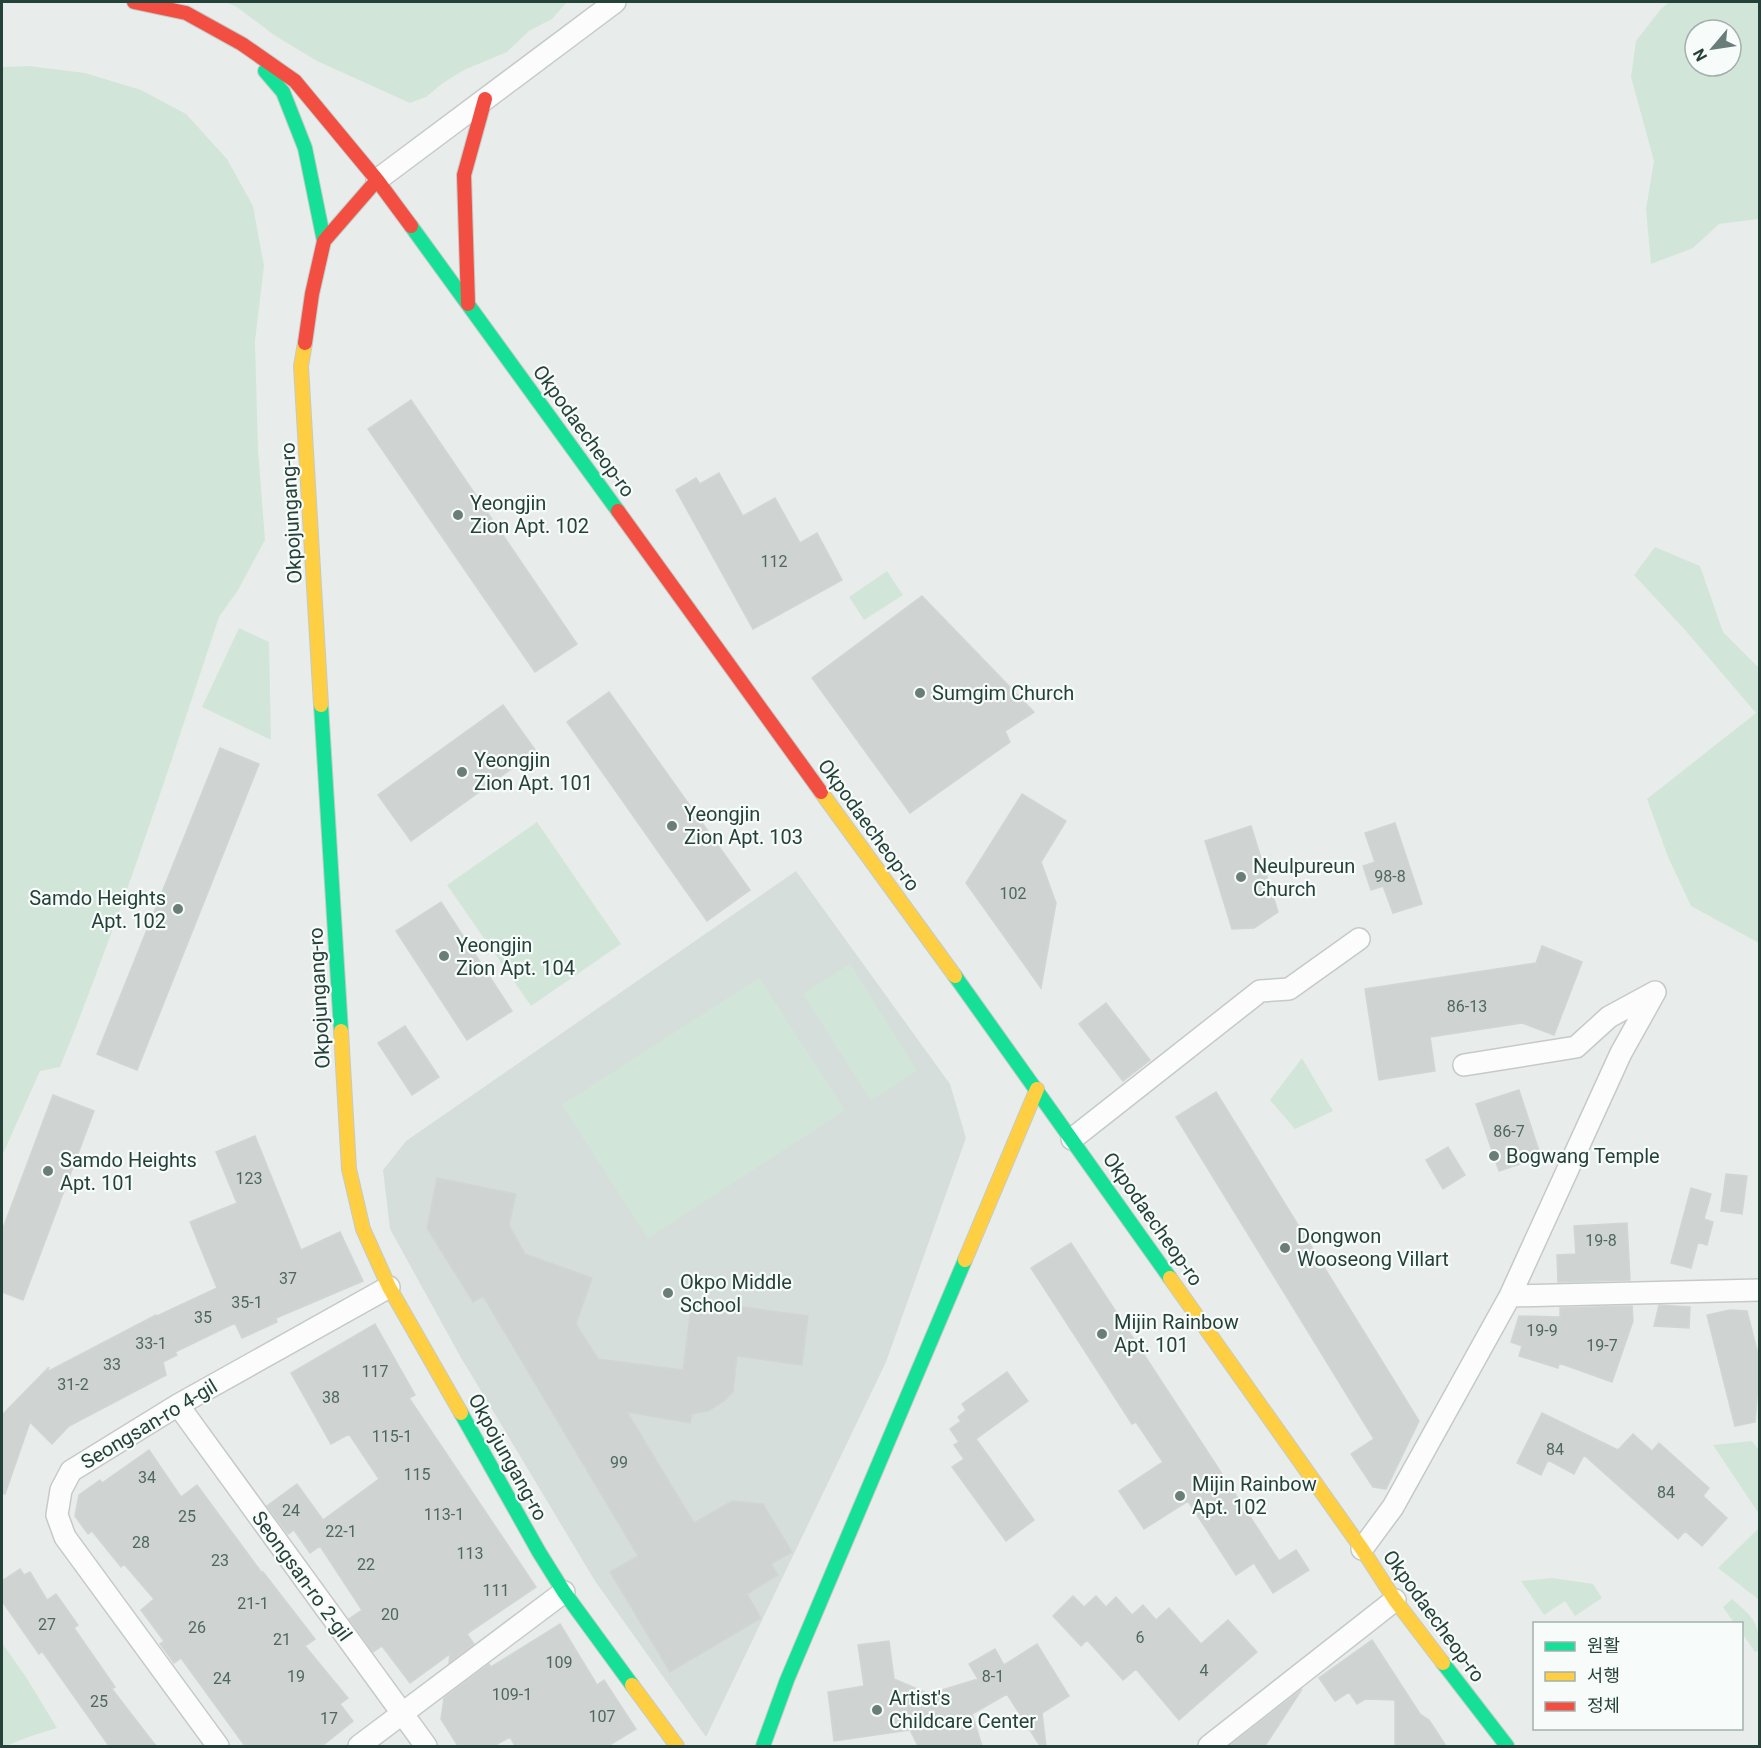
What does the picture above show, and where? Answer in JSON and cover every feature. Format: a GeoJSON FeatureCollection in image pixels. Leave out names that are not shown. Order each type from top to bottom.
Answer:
{"type":"FeatureCollection","features":[{"type":"Feature","properties":{"kind":"street","name":"Okpodaecheop-ro"},"geometry":{"type":"LineString","coordinates":[[134,2],[186,13],[242,44],[295,81],[377,180],[1037,1089],[1362,1549],[1395,1600],[1507,1746]]}},
{"type":"Feature","properties":{"kind":"street"},"geometry":{"type":"LineString","coordinates":[[377,180],[615,2]]}},
{"type":"Feature","properties":{"kind":"street"},"geometry":{"type":"LineString","coordinates":[[242,44],[283,92],[305,148],[324,241]]}},
{"type":"Feature","properties":{"kind":"street"},"geometry":{"type":"LineString","coordinates":[[468,304],[464,175],[485,99]]}},
{"type":"Feature","properties":{"kind":"street","name":"Okpojungang-ro"},"geometry":{"type":"LineString","coordinates":[[377,180],[324,241],[300,366],[349,1169],[363,1229],[389,1287],[538,1552],[564,1592],[676,1746]]}},
{"type":"Feature","properties":{"kind":"street"},"geometry":{"type":"LineString","coordinates":[[1072,1139],[1260,991],[1289,989],[1359,939]]}},
{"type":"Feature","properties":{"kind":"street"},"geometry":{"type":"LineString","coordinates":[[1362,1549],[1393,1507],[1510,1296],[1621,1053],[1654,992],[1609,1017],[1576,1047],[1464,1065]]}},
{"type":"Feature","properties":{"kind":"street"},"geometry":{"type":"LineString","coordinates":[[763,1746],[791,1669],[1037,1089]]}},
{"type":"Feature","properties":{"kind":"street","name":"Seongsan-ro 4-gil"},"geometry":{"type":"LineString","coordinates":[[218,1746],[65,1537],[57,1515],[61,1490],[71,1471],[178,1406],[389,1287]]}},
{"type":"Feature","properties":{"kind":"street"},"geometry":{"type":"LineString","coordinates":[[1510,1296],[1760,1290]]}},
{"type":"Feature","properties":{"kind":"street","name":"Seongsan-ro 2-gil"},"geometry":{"type":"LineString","coordinates":[[178,1406],[426,1746]]}},
{"type":"Feature","properties":{"kind":"street"},"geometry":{"type":"LineString","coordinates":[[359,1746],[564,1592]]}},
{"type":"Feature","properties":{"kind":"street"},"geometry":{"type":"LineString","coordinates":[[1209,1746],[1395,1600]]}},
{"type":"Feature","properties":{"kind":"shaded area","name":"Okpo Middle School"},"geometry":{"type":"Polygon","coordinates":[[[796,871],[950,1084],[966,1138],[886,1362],[706,1737],[595,1581],[460,1356],[390,1229],[383,1170],[406,1141],[796,871]]]}},
{"type":"Feature","properties":{"kind":"green space"},"geometry":{"type":"Polygon","coordinates":[[[225,2],[567,2],[552,19],[529,31],[507,52],[464,70],[426,97],[410,103],[317,61],[274,35],[237,7],[225,2]]]}},
{"type":"Feature","properties":{"kind":"green space"},"geometry":{"type":"Polygon","coordinates":[[[1669,2],[1759,2],[1759,219],[1719,224],[1693,248],[1651,264],[1646,209],[1654,161],[1631,77],[1636,41],[1669,2]]]}},
{"type":"Feature","properties":{"kind":"green space"},"geometry":{"type":"Polygon","coordinates":[[[29,66],[85,73],[141,90],[186,114],[227,159],[253,206],[264,266],[255,341],[258,450],[265,540],[238,590],[219,617],[163,787],[60,1067],[40,1071],[2,1156],[2,67],[29,66]]]}},
{"type":"Feature","properties":{"kind":"green space"},"geometry":{"type":"Polygon","coordinates":[[[1655,547],[1700,566],[1723,632],[1759,668],[1759,943],[1691,906],[1668,857],[1647,799],[1756,713],[1634,575],[1655,547]]]}},
{"type":"Feature","properties":{"kind":"green space"},"geometry":{"type":"Polygon","coordinates":[[[887,571],[903,595],[864,620],[849,597],[887,571]]]}},
{"type":"Feature","properties":{"kind":"green space"},"geometry":{"type":"Polygon","coordinates":[[[239,628],[269,642],[271,740],[202,707],[239,628]]]}},
{"type":"Feature","properties":{"kind":"green space"},"geometry":{"type":"Polygon","coordinates":[[[537,822],[621,944],[531,1006],[447,885],[537,822]]]}},
{"type":"Feature","properties":{"kind":"green space"},"geometry":{"type":"Polygon","coordinates":[[[850,964],[917,1071],[871,1100],[803,994],[850,964]]]}},
{"type":"Feature","properties":{"kind":"green space"},"geometry":{"type":"Polygon","coordinates":[[[759,978],[845,1110],[648,1238],[562,1105],[759,978]]]}},
{"type":"Feature","properties":{"kind":"green space"},"geometry":{"type":"Polygon","coordinates":[[[1302,1058],[1333,1111],[1295,1129],[1270,1100],[1302,1058]]]}},
{"type":"Feature","properties":{"kind":"green space"},"geometry":{"type":"Polygon","coordinates":[[[1752,1441],[1759,1450],[1759,1514],[1713,1445],[1752,1441]]]}},
{"type":"Feature","properties":{"kind":"green space"},"geometry":{"type":"Polygon","coordinates":[[[1759,1528],[1759,1604],[1758,1599],[1718,1568],[1759,1528]]]}},
{"type":"Feature","properties":{"kind":"green space"},"geometry":{"type":"Polygon","coordinates":[[[1552,1578],[1593,1584],[1602,1598],[1575,1616],[1565,1601],[1544,1615],[1521,1581],[1552,1578]]]}},
{"type":"Feature","properties":{"kind":"green space"},"geometry":{"type":"Polygon","coordinates":[[[1732,1599],[1750,1615],[1758,1632],[1759,1650],[1755,1652],[1743,1634],[1743,1622],[1733,1622],[1723,1607],[1732,1599]]]}},
{"type":"Feature","properties":{"kind":"green space"},"geometry":{"type":"Polygon","coordinates":[[[2,1643],[57,1728],[6,1746],[2,1746],[2,1643]]]}},
{"type":"Feature","properties":{"kind":"building","name":"Yeongjin Zion Apt. 102"},"geometry":{"type":"Polygon","coordinates":[[[411,400],[577,644],[535,672],[368,429],[411,400]]]}},
{"type":"Feature","properties":{"kind":"building"},"geometry":{"type":"Polygon","coordinates":[[[719,473],[743,516],[775,498],[800,543],[817,533],[842,580],[753,629],[676,490],[696,478],[700,484],[719,473]]]}},
{"type":"Feature","properties":{"kind":"building","name":"Sumgim Church"},"geometry":{"type":"Polygon","coordinates":[[[922,596],[1034,712],[1005,731],[1010,742],[910,813],[812,678],[922,596]]]}},
{"type":"Feature","properties":{"kind":"building","name":"Yeongjin Zion Apt. 103"},"geometry":{"type":"Polygon","coordinates":[[[609,692],[750,890],[707,921],[567,722],[609,692]]]}},
{"type":"Feature","properties":{"kind":"building","name":"Yeongjin Zion Apt. 101"},"geometry":{"type":"Polygon","coordinates":[[[503,705],[536,751],[411,841],[378,795],[503,705]]]}},
{"type":"Feature","properties":{"kind":"building","name":"Samdo Heights Apt. 102"},"geometry":{"type":"Polygon","coordinates":[[[220,748],[259,764],[137,1070],[97,1054],[220,748]]]}},
{"type":"Feature","properties":{"kind":"building"},"geometry":{"type":"Polygon","coordinates":[[[1022,794],[1066,821],[1041,862],[1056,903],[1041,988],[966,883],[1022,794]]]}},
{"type":"Feature","properties":{"kind":"building"},"geometry":{"type":"Polygon","coordinates":[[[1395,823],[1422,904],[1393,913],[1383,886],[1371,890],[1363,866],[1375,862],[1365,833],[1395,823]]]}},
{"type":"Feature","properties":{"kind":"building","name":"Neulpureun Church"},"geometry":{"type":"Polygon","coordinates":[[[1251,826],[1278,912],[1254,928],[1232,929],[1205,841],[1251,826]]]}},
{"type":"Feature","properties":{"kind":"building","name":"Yeongjin Zion Apt. 104"},"geometry":{"type":"Polygon","coordinates":[[[441,902],[512,1011],[467,1040],[396,931],[441,902]]]}},
{"type":"Feature","properties":{"kind":"building"},"geometry":{"type":"Polygon","coordinates":[[[1542,946],[1582,962],[1554,1035],[1522,1023],[1430,1037],[1435,1071],[1379,1080],[1365,989],[1536,963],[1542,946]]]}},
{"type":"Feature","properties":{"kind":"building"},"geometry":{"type":"Polygon","coordinates":[[[1106,1003],[1150,1060],[1123,1081],[1079,1024],[1106,1003]]]}},
{"type":"Feature","properties":{"kind":"building"},"geometry":{"type":"Polygon","coordinates":[[[405,1026],[439,1077],[412,1095],[378,1043],[405,1026]]]}},
{"type":"Feature","properties":{"kind":"building"},"geometry":{"type":"Polygon","coordinates":[[[1519,1090],[1541,1157],[1499,1171],[1476,1104],[1519,1090]]]}},
{"type":"Feature","properties":{"kind":"building","name":"Dongwon Wooseong Villart"},"geometry":{"type":"Polygon","coordinates":[[[1216,1092],[1419,1421],[1386,1489],[1373,1487],[1351,1454],[1374,1439],[1176,1117],[1216,1092]]]}},
{"type":"Feature","properties":{"kind":"building","name":"Samdo Heights Apt. 101"},"geometry":{"type":"Polygon","coordinates":[[[53,1095],[94,1111],[23,1300],[2,1292],[2,1231],[53,1095]]]}},
{"type":"Feature","properties":{"kind":"building"},"geometry":{"type":"Polygon","coordinates":[[[255,1136],[301,1250],[340,1232],[363,1281],[276,1318],[277,1322],[242,1338],[235,1323],[175,1352],[177,1355],[163,1362],[166,1375],[69,1426],[52,1444],[30,1422],[5,1494],[2,1493],[2,1415],[49,1367],[47,1372],[156,1315],[217,1288],[190,1222],[237,1203],[216,1152],[255,1136]]]}},
{"type":"Feature","properties":{"kind":"building"},"geometry":{"type":"Polygon","coordinates":[[[1448,1147],[1465,1175],[1443,1189],[1426,1160],[1448,1147]]]}},
{"type":"Feature","properties":{"kind":"building"},"geometry":{"type":"Polygon","coordinates":[[[1726,1174],[1747,1176],[1742,1214],[1721,1211],[1726,1174]]]}},
{"type":"Feature","properties":{"kind":"building"},"geometry":{"type":"Polygon","coordinates":[[[437,1178],[516,1194],[509,1225],[525,1254],[592,1278],[576,1324],[598,1359],[683,1370],[692,1300],[808,1316],[802,1365],[737,1356],[733,1392],[708,1411],[692,1414],[690,1423],[627,1412],[694,1523],[732,1501],[763,1504],[792,1552],[771,1564],[778,1575],[747,1594],[761,1618],[670,1672],[610,1572],[638,1556],[483,1296],[473,1302],[427,1228],[437,1178]]]}},
{"type":"Feature","properties":{"kind":"building"},"geometry":{"type":"Polygon","coordinates":[[[1691,1188],[1711,1194],[1704,1219],[1713,1222],[1707,1245],[1698,1242],[1691,1268],[1671,1263],[1691,1188]]]}},
{"type":"Feature","properties":{"kind":"building"},"geometry":{"type":"Polygon","coordinates":[[[1627,1223],[1630,1280],[1558,1282],[1557,1255],[1576,1254],[1574,1226],[1627,1223]]]}},
{"type":"Feature","properties":{"kind":"building"},"geometry":{"type":"Polygon","coordinates":[[[1071,1243],[1279,1561],[1296,1550],[1309,1570],[1273,1593],[1254,1563],[1236,1575],[1188,1501],[1144,1529],[1119,1491],[1163,1462],[1136,1422],[1132,1424],[1031,1268],[1071,1243]]]}},
{"type":"Feature","properties":{"kind":"building"},"geometry":{"type":"Polygon","coordinates":[[[1659,1305],[1690,1307],[1689,1328],[1654,1326],[1659,1305]]]}},
{"type":"Feature","properties":{"kind":"building"},"geometry":{"type":"Polygon","coordinates":[[[1632,1306],[1633,1321],[1612,1382],[1559,1363],[1558,1368],[1519,1356],[1522,1346],[1511,1342],[1519,1316],[1560,1317],[1560,1308],[1632,1306]]]}},
{"type":"Feature","properties":{"kind":"building"},"geometry":{"type":"Polygon","coordinates":[[[1730,1310],[1747,1311],[1760,1362],[1755,1422],[1735,1426],[1707,1315],[1730,1310]]]}},
{"type":"Feature","properties":{"kind":"building"},"geometry":{"type":"Polygon","coordinates":[[[375,1324],[415,1395],[409,1398],[536,1587],[467,1634],[474,1644],[449,1663],[450,1654],[410,1683],[382,1646],[373,1652],[349,1619],[362,1610],[320,1546],[310,1553],[294,1530],[288,1534],[267,1506],[297,1484],[323,1520],[379,1479],[349,1434],[331,1444],[291,1373],[375,1324]]]}},
{"type":"Feature","properties":{"kind":"building"},"geometry":{"type":"Polygon","coordinates":[[[1007,1372],[1028,1401],[976,1439],[1034,1520],[1006,1541],[952,1467],[964,1459],[954,1445],[959,1442],[950,1429],[961,1421],[958,1417],[966,1410],[962,1404],[1007,1372]]]}},
{"type":"Feature","properties":{"kind":"building"},"geometry":{"type":"Polygon","coordinates":[[[1542,1413],[1618,1450],[1633,1434],[1652,1451],[1659,1443],[1709,1488],[1703,1496],[1727,1518],[1702,1546],[1685,1531],[1678,1539],[1584,1455],[1574,1474],[1548,1460],[1541,1475],[1517,1463],[1542,1413]]]}},
{"type":"Feature","properties":{"kind":"building"},"geometry":{"type":"Polygon","coordinates":[[[149,1450],[181,1497],[197,1485],[262,1573],[315,1639],[305,1646],[348,1698],[340,1704],[353,1721],[322,1746],[245,1746],[181,1658],[174,1663],[160,1644],[164,1641],[141,1610],[154,1599],[124,1564],[121,1567],[92,1531],[88,1534],[75,1516],[79,1495],[100,1480],[102,1483],[149,1450]]]}},
{"type":"Feature","properties":{"kind":"building"},"geometry":{"type":"Polygon","coordinates":[[[20,1569],[24,1575],[30,1572],[47,1600],[56,1594],[78,1625],[74,1628],[115,1687],[112,1689],[156,1746],[109,1746],[42,1651],[39,1654],[2,1601],[2,1581],[20,1569]]]}},
{"type":"Feature","properties":{"kind":"building"},"geometry":{"type":"Polygon","coordinates":[[[1073,1596],[1084,1607],[1096,1596],[1106,1607],[1116,1597],[1132,1615],[1143,1605],[1156,1620],[1169,1608],[1201,1644],[1228,1620],[1257,1652],[1179,1720],[1136,1669],[1123,1680],[1087,1640],[1081,1646],[1053,1616],[1073,1596]]]}},
{"type":"Feature","properties":{"kind":"building"},"geometry":{"type":"Polygon","coordinates":[[[560,1624],[597,1685],[604,1680],[636,1729],[608,1746],[515,1746],[510,1737],[494,1746],[458,1746],[441,1719],[444,1698],[489,1664],[491,1667],[560,1624]]]}},
{"type":"Feature","properties":{"kind":"building"},"geometry":{"type":"Polygon","coordinates":[[[1372,1640],[1420,1714],[1429,1720],[1446,1746],[1395,1746],[1395,1700],[1365,1699],[1357,1704],[1349,1692],[1335,1701],[1319,1678],[1372,1640]]]}},
{"type":"Feature","properties":{"kind":"building"},"geometry":{"type":"Polygon","coordinates":[[[889,1641],[894,1679],[929,1694],[978,1679],[969,1664],[995,1649],[1004,1665],[1037,1644],[1069,1696],[1042,1713],[1046,1746],[1040,1746],[1007,1694],[972,1714],[982,1746],[918,1746],[910,1730],[834,1741],[828,1692],[864,1686],[858,1645],[889,1641]]]}},
{"type":"Feature","properties":{"kind":"building"},"geometry":{"type":"Polygon","coordinates":[[[1302,1689],[1265,1746],[1229,1746],[1302,1689]]]}},
{"type":"Feature","properties":{"kind":"traffic: fast"},"geometry":{"type":"LineString","coordinates":[[265,71],[283,92],[305,148],[324,241]]}},
{"type":"Feature","properties":{"kind":"traffic: fast"},"geometry":{"type":"LineString","coordinates":[[411,226],[618,511]]}},
{"type":"Feature","properties":{"kind":"traffic: fast"},"geometry":{"type":"LineString","coordinates":[[321,705],[341,1031]]}},
{"type":"Feature","properties":{"kind":"traffic: fast"},"geometry":{"type":"LineString","coordinates":[[955,976],[1170,1278]]}},
{"type":"Feature","properties":{"kind":"traffic: fast"},"geometry":{"type":"LineString","coordinates":[[763,1746],[787,1680],[965,1260]]}},
{"type":"Feature","properties":{"kind":"traffic: fast"},"geometry":{"type":"LineString","coordinates":[[461,1413],[564,1592],[632,1685]]}},
{"type":"Feature","properties":{"kind":"traffic: fast"},"geometry":{"type":"LineString","coordinates":[[1443,1663],[1507,1746]]}},
{"type":"Feature","properties":{"kind":"traffic: slow"},"geometry":{"type":"LineString","coordinates":[[305,343],[301,366],[321,705]]}},
{"type":"Feature","properties":{"kind":"traffic: slow"},"geometry":{"type":"LineString","coordinates":[[821,792],[955,976]]}},
{"type":"Feature","properties":{"kind":"traffic: slow"},"geometry":{"type":"LineString","coordinates":[[341,1031],[349,1169],[363,1229],[389,1287],[461,1413]]}},
{"type":"Feature","properties":{"kind":"traffic: slow"},"geometry":{"type":"LineString","coordinates":[[965,1260],[1037,1089]]}},
{"type":"Feature","properties":{"kind":"traffic: slow"},"geometry":{"type":"LineString","coordinates":[[1170,1278],[1362,1549],[1395,1600],[1443,1663]]}},
{"type":"Feature","properties":{"kind":"traffic: slow"},"geometry":{"type":"LineString","coordinates":[[632,1685],[677,1746]]}},
{"type":"Feature","properties":{"kind":"traffic: jam"},"geometry":{"type":"LineString","coordinates":[[134,2],[186,13],[242,44],[295,81],[377,180],[411,226]]}},
{"type":"Feature","properties":{"kind":"traffic: jam"},"geometry":{"type":"LineString","coordinates":[[468,304],[464,175],[485,99]]}},
{"type":"Feature","properties":{"kind":"traffic: jam"},"geometry":{"type":"LineString","coordinates":[[305,343],[312,294],[324,241],[377,180]]}},
{"type":"Feature","properties":{"kind":"traffic: jam"},"geometry":{"type":"LineString","coordinates":[[618,511],[821,792]]}},
{"type":"Feature","properties":{"kind":"place","name":"Yeongjin Zion Apt. 102"},"geometry":{"type":"Point","coordinates":[458,515]}},
{"type":"Feature","properties":{"kind":"place","name":"Sumgim Church"},"geometry":{"type":"Point","coordinates":[920,693]}},
{"type":"Feature","properties":{"kind":"place","name":"Yeongjin Zion Apt. 101"},"geometry":{"type":"Point","coordinates":[462,772]}},
{"type":"Feature","properties":{"kind":"place","name":"Yeongjin Zion Apt. 103"},"geometry":{"type":"Point","coordinates":[672,826]}},
{"type":"Feature","properties":{"kind":"place","name":"Neulpureun Church"},"geometry":{"type":"Point","coordinates":[1241,877]}},
{"type":"Feature","properties":{"kind":"place","name":"Samdo Heights Apt. 102"},"geometry":{"type":"Point","coordinates":[178,909]}},
{"type":"Feature","properties":{"kind":"place","name":"Yeongjin Zion Apt. 104"},"geometry":{"type":"Point","coordinates":[444,956]}},
{"type":"Feature","properties":{"kind":"place","name":"Bogwang Temple"},"geometry":{"type":"Point","coordinates":[1494,1156]}},
{"type":"Feature","properties":{"kind":"place","name":"Samdo Heights Apt. 101"},"geometry":{"type":"Point","coordinates":[48,1171]}},
{"type":"Feature","properties":{"kind":"place","name":"Dongwon Wooseong Villart"},"geometry":{"type":"Point","coordinates":[1285,1248]}},
{"type":"Feature","properties":{"kind":"place","name":"Okpo Middle School"},"geometry":{"type":"Point","coordinates":[668,1293]}},
{"type":"Feature","properties":{"kind":"place","name":"Mijin Rainbow Apt. 101"},"geometry":{"type":"Point","coordinates":[1102,1334]}},
{"type":"Feature","properties":{"kind":"place","name":"Mijin Rainbow Apt. 102"},"geometry":{"type":"Point","coordinates":[1180,1496]}},
{"type":"Feature","properties":{"kind":"place","name":"Artist's Childcare Center"},"geometry":{"type":"Point","coordinates":[877,1710]}}]}
